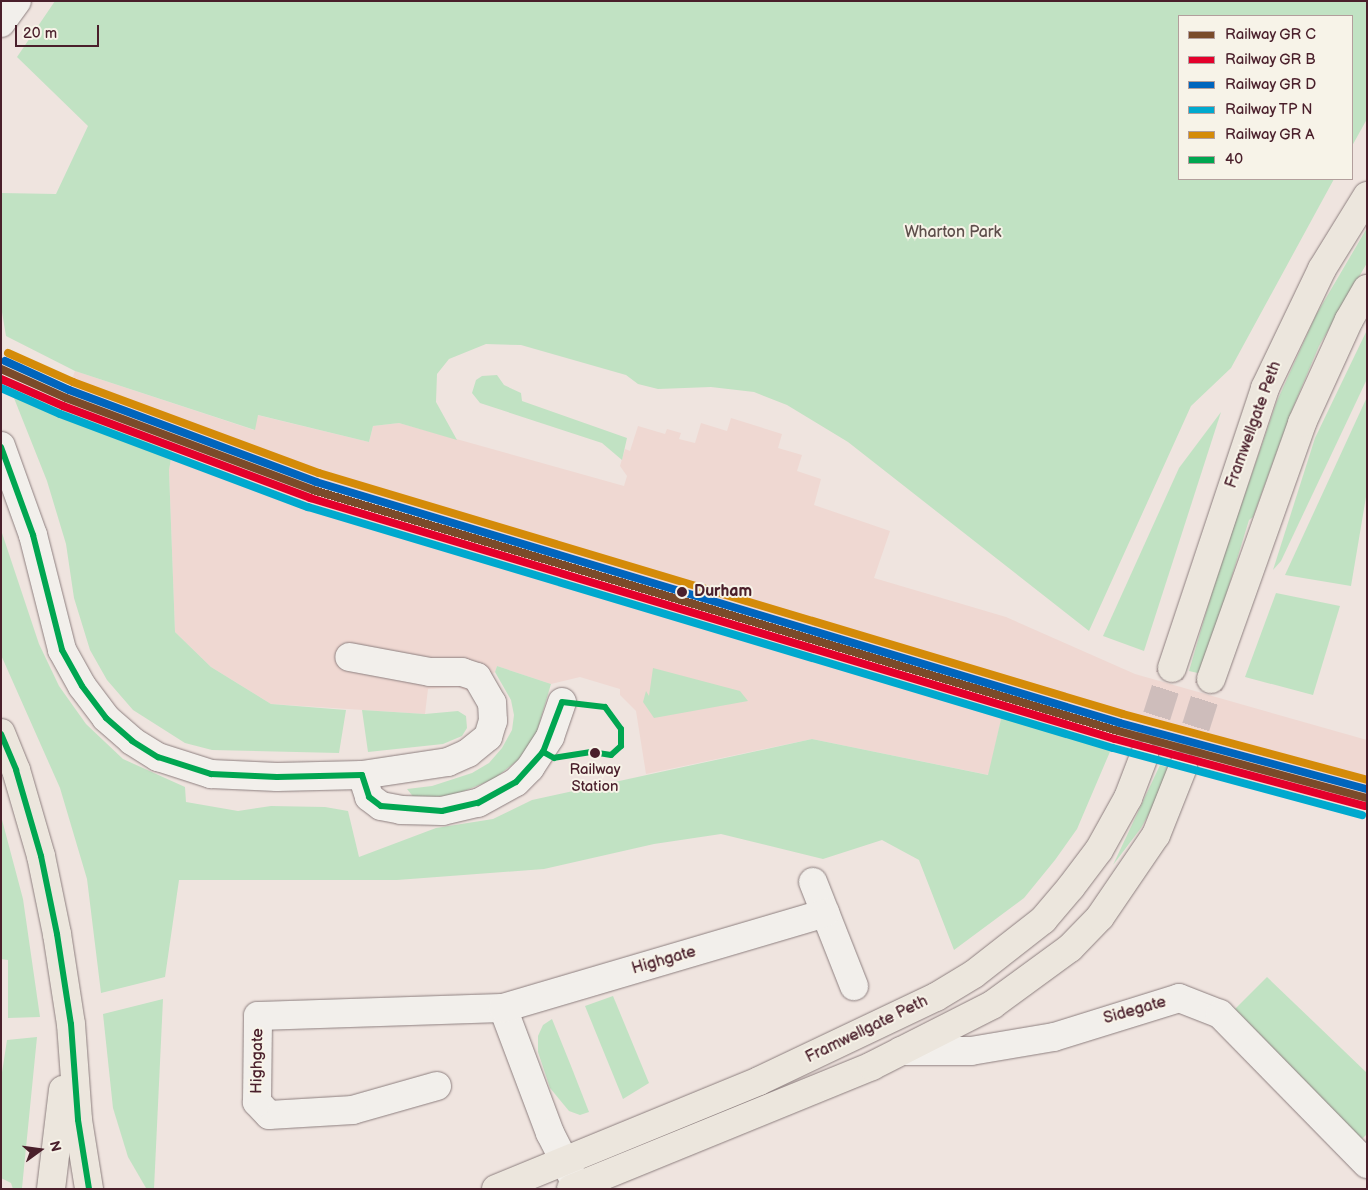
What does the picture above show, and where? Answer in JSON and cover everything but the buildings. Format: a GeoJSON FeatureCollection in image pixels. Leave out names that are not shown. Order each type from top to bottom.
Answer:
{"type":"FeatureCollection","features":[{"type":"Feature","properties":{"kind":"highway","name":"Framwellgate Peth"},"geometry":{"type":"LineString","coordinates":[[1172,668],[1265,388],[1322,269],[1367,196]]}},
{"type":"Feature","properties":{"kind":"highway"},"geometry":{"type":"LineString","coordinates":[[1211,678],[1302,423],[1349,320],[1367,290]]}},
{"type":"Feature","properties":{"kind":"highway"},"geometry":{"type":"LineString","coordinates":[[1,733],[16,770],[41,856],[71,1024],[78,1120],[89,1189]]}},
{"type":"Feature","properties":{"kind":"highway","name":"Framwellgate Peth"},"geometry":{"type":"LineString","coordinates":[[496,1189],[816,1055],[936,997],[974,974],[1043,920],[1071,887],[1099,850],[1128,798],[1144,756]]}},
{"type":"Feature","properties":{"kind":"highway","name":"Framwellgate Peth"},"geometry":{"type":"LineString","coordinates":[[574,1188],[901,1051],[992,1006],[1070,948],[1100,918],[1156,835],[1183,767]]}},
{"type":"Feature","properties":{"kind":"highway"},"geometry":{"type":"LineString","coordinates":[[51,1189],[71,1024]]}},
{"type":"Feature","properties":{"kind":"street"},"geometry":{"type":"LineString","coordinates":[[1,23],[17,1]]}},
{"type":"Feature","properties":{"kind":"street"},"geometry":{"type":"LineString","coordinates":[[1,446],[33,535],[62,650],[82,686],[113,724],[132,741],[158,757],[211,774],[277,777],[362,775],[434,765],[468,753],[488,737],[493,721],[492,703],[476,677],[462,672],[430,672],[349,658]]}},
{"type":"Feature","properties":{"kind":"street"},"geometry":{"type":"LineString","coordinates":[[362,775],[369,797],[381,806],[401,810],[442,811],[497,795],[516,782],[543,752],[562,702]]}},
{"type":"Feature","properties":{"kind":"street"},"geometry":{"type":"LineString","coordinates":[[813,882],[854,986]]}},
{"type":"Feature","properties":{"kind":"street","name":"Highgate"},"geometry":{"type":"LineString","coordinates":[[438,1086],[353,1110],[312,1115],[269,1115],[257,1102],[258,1016],[503,1008],[825,913]]}},
{"type":"Feature","properties":{"kind":"street","name":"Sidegate"},"geometry":{"type":"LineString","coordinates":[[901,1051],[972,1051],[1035,1040],[1179,998],[1220,1014],[1367,1164]]}},
{"type":"Feature","properties":{"kind":"street"},"geometry":{"type":"LineString","coordinates":[[503,1008],[574,1188]]}},
{"type":"Feature","properties":{"kind":"shaded area"},"geometry":{"type":"Polygon","coordinates":[[[75,371],[254,430],[257,415],[369,442],[373,426],[399,423],[624,486],[627,476],[620,466],[625,449],[630,451],[638,426],[665,434],[667,429],[681,433],[679,439],[695,443],[701,423],[727,431],[731,418],[782,434],[778,448],[802,455],[797,471],[821,479],[814,505],[890,531],[874,578],[1006,617],[1135,674],[1367,740],[1367,811],[1112,747],[1002,715],[989,775],[812,739],[646,774],[636,711],[620,695],[620,689],[580,677],[551,684],[497,666],[495,672],[470,692],[458,687],[428,689],[425,714],[271,704],[211,667],[175,632],[169,470],[173,448],[62,406],[75,371]]]}},
{"type":"Feature","properties":{"kind":"green space","name":"Wharton Park"},"geometry":{"type":"Polygon","coordinates":[[[55,1],[1367,1],[1367,119],[1353,144],[1353,15],[1178,15],[1178,180],[1333,180],[1231,368],[1191,406],[1089,631],[848,442],[787,405],[754,392],[711,387],[658,389],[638,384],[626,375],[521,345],[486,344],[449,359],[437,374],[436,402],[457,440],[399,423],[373,426],[369,442],[258,415],[255,430],[75,371],[6,336],[1,306],[1,193],[56,194],[88,126],[17,57],[55,1]]]}},
{"type":"Feature","properties":{"kind":"green space"},"geometry":{"type":"Polygon","coordinates":[[[1367,228],[1367,263],[1319,346],[1292,410],[1253,517],[1249,520],[1202,674],[1189,671],[1217,575],[1277,401],[1316,315],[1367,228]]]}},
{"type":"Feature","properties":{"kind":"green space"},"geometry":{"type":"Polygon","coordinates":[[[1367,330],[1367,379],[1281,561],[1273,570],[1315,438],[1367,330]]]}},
{"type":"Feature","properties":{"kind":"green space"},"geometry":{"type":"Polygon","coordinates":[[[497,375],[504,385],[521,393],[522,401],[627,438],[622,460],[602,443],[480,403],[472,393],[476,380],[482,376],[497,375]]]}},
{"type":"Feature","properties":{"kind":"green space"},"geometry":{"type":"Polygon","coordinates":[[[6,378],[62,406],[173,448],[169,470],[175,632],[211,667],[271,704],[346,710],[339,753],[212,750],[185,743],[133,710],[107,680],[90,650],[74,598],[66,544],[47,481],[6,378]]]}},
{"type":"Feature","properties":{"kind":"green space"},"geometry":{"type":"Polygon","coordinates":[[[1367,397],[1367,491],[1351,586],[1285,575],[1367,397]]]}},
{"type":"Feature","properties":{"kind":"green space"},"geometry":{"type":"Polygon","coordinates":[[[1221,412],[1144,651],[1103,636],[1179,468],[1221,412]]]}},
{"type":"Feature","properties":{"kind":"green space"},"geometry":{"type":"Polygon","coordinates":[[[1,530],[39,644],[59,686],[86,724],[123,759],[185,787],[186,802],[238,811],[271,806],[325,807],[348,811],[359,857],[436,828],[493,819],[532,800],[812,739],[988,775],[1002,715],[1112,747],[1077,829],[1055,860],[1024,898],[954,950],[919,860],[882,840],[823,859],[721,834],[654,844],[544,869],[397,880],[179,880],[165,977],[101,993],[87,879],[60,788],[1,655],[1,530]]]}},
{"type":"Feature","properties":{"kind":"green space"},"geometry":{"type":"Polygon","coordinates":[[[1276,593],[1340,606],[1313,695],[1245,677],[1276,593]]]}},
{"type":"Feature","properties":{"kind":"green space"},"geometry":{"type":"Polygon","coordinates":[[[497,666],[551,684],[535,738],[518,760],[494,779],[454,795],[415,799],[407,789],[432,786],[472,773],[489,763],[502,748],[512,730],[514,715],[511,700],[495,672],[497,666]]]}},
{"type":"Feature","properties":{"kind":"green space"},"geometry":{"type":"Polygon","coordinates":[[[653,668],[740,691],[748,701],[654,718],[643,702],[646,691],[649,696],[653,668]]]}},
{"type":"Feature","properties":{"kind":"green space"},"geometry":{"type":"Polygon","coordinates":[[[362,710],[425,714],[458,711],[466,716],[467,728],[462,736],[443,744],[368,752],[362,710]]]}},
{"type":"Feature","properties":{"kind":"green space"},"geometry":{"type":"Polygon","coordinates":[[[1160,765],[1169,768],[1161,792],[1141,828],[1113,865],[1160,765]]]}},
{"type":"Feature","properties":{"kind":"green space"},"geometry":{"type":"Polygon","coordinates":[[[1,816],[23,899],[40,1017],[8,1018],[8,960],[1,959],[1,816]]]}},
{"type":"Feature","properties":{"kind":"green space"},"geometry":{"type":"Polygon","coordinates":[[[1267,977],[1367,1073],[1367,1134],[1362,1139],[1235,1009],[1267,977]]]}},
{"type":"Feature","properties":{"kind":"green space"},"geometry":{"type":"Polygon","coordinates":[[[613,996],[649,1083],[623,1099],[585,1006],[613,996]]]}},
{"type":"Feature","properties":{"kind":"green space"},"geometry":{"type":"Polygon","coordinates":[[[163,999],[153,1189],[146,1188],[128,1157],[113,1108],[103,1014],[163,999]]]}},
{"type":"Feature","properties":{"kind":"green space"},"geometry":{"type":"Polygon","coordinates":[[[552,1019],[589,1112],[580,1115],[569,1111],[550,1088],[538,1052],[538,1036],[543,1025],[552,1019]]]}},
{"type":"Feature","properties":{"kind":"green space"},"geometry":{"type":"Polygon","coordinates":[[[37,1037],[22,1188],[30,1189],[13,1189],[11,1183],[1,1178],[1,1079],[7,1040],[37,1037]]]}},
{"type":"Feature","properties":{"kind":"tunnel"},"geometry":{"type":"LineString","coordinates":[[1144,756],[1172,668]]}},
{"type":"Feature","properties":{"kind":"tunnel"},"geometry":{"type":"LineString","coordinates":[[1183,767],[1211,679]]}},
{"type":"Feature","properties":{"kind":"transit line"},"geometry":{"type":"LineString","coordinates":[[8,353],[73,382],[319,473],[1123,714],[1367,780]]}},
{"type":"Feature","properties":{"kind":"transit line"},"geometry":{"type":"LineString","coordinates":[[5,361],[69,390],[316,482],[1120,723],[1367,789]]}},
{"type":"Feature","properties":{"kind":"transit line"},"geometry":{"type":"LineString","coordinates":[[1,369],[66,398],[313,490],[1118,731],[1367,798]]}},
{"type":"Feature","properties":{"kind":"transit line"},"geometry":{"type":"LineString","coordinates":[[1,379],[63,406],[310,498],[1115,739],[1365,806]]}},
{"type":"Feature","properties":{"kind":"transit line"},"geometry":{"type":"LineString","coordinates":[[1,388],[60,414],[308,507],[1113,748],[1362,815]]}},
{"type":"Feature","properties":{"kind":"transit line","name":"40"},"geometry":{"type":"LineString","coordinates":[[1,447],[33,535],[62,650],[82,686],[106,718],[132,741],[158,757],[211,774],[277,777],[362,775],[369,797],[381,806],[442,811],[478,803],[516,782],[543,752]]}},
{"type":"Feature","properties":{"kind":"transit line","name":"40"},"geometry":{"type":"LineString","coordinates":[[562,702],[605,707],[621,729],[621,746],[611,755],[591,752],[554,758],[543,752],[562,702]]}},
{"type":"Feature","properties":{"kind":"transit line","name":"40"},"geometry":{"type":"LineString","coordinates":[[1,734],[16,770],[41,856],[57,934],[71,1024],[78,1120],[89,1189]]}},
{"type":"Feature","properties":{"kind":"place","name":"Durham"},"geometry":{"type":"Point","coordinates":[682,592]}},
{"type":"Feature","properties":{"kind":"place","name":"Railway Station"},"geometry":{"type":"Point","coordinates":[595,753]}}]}
